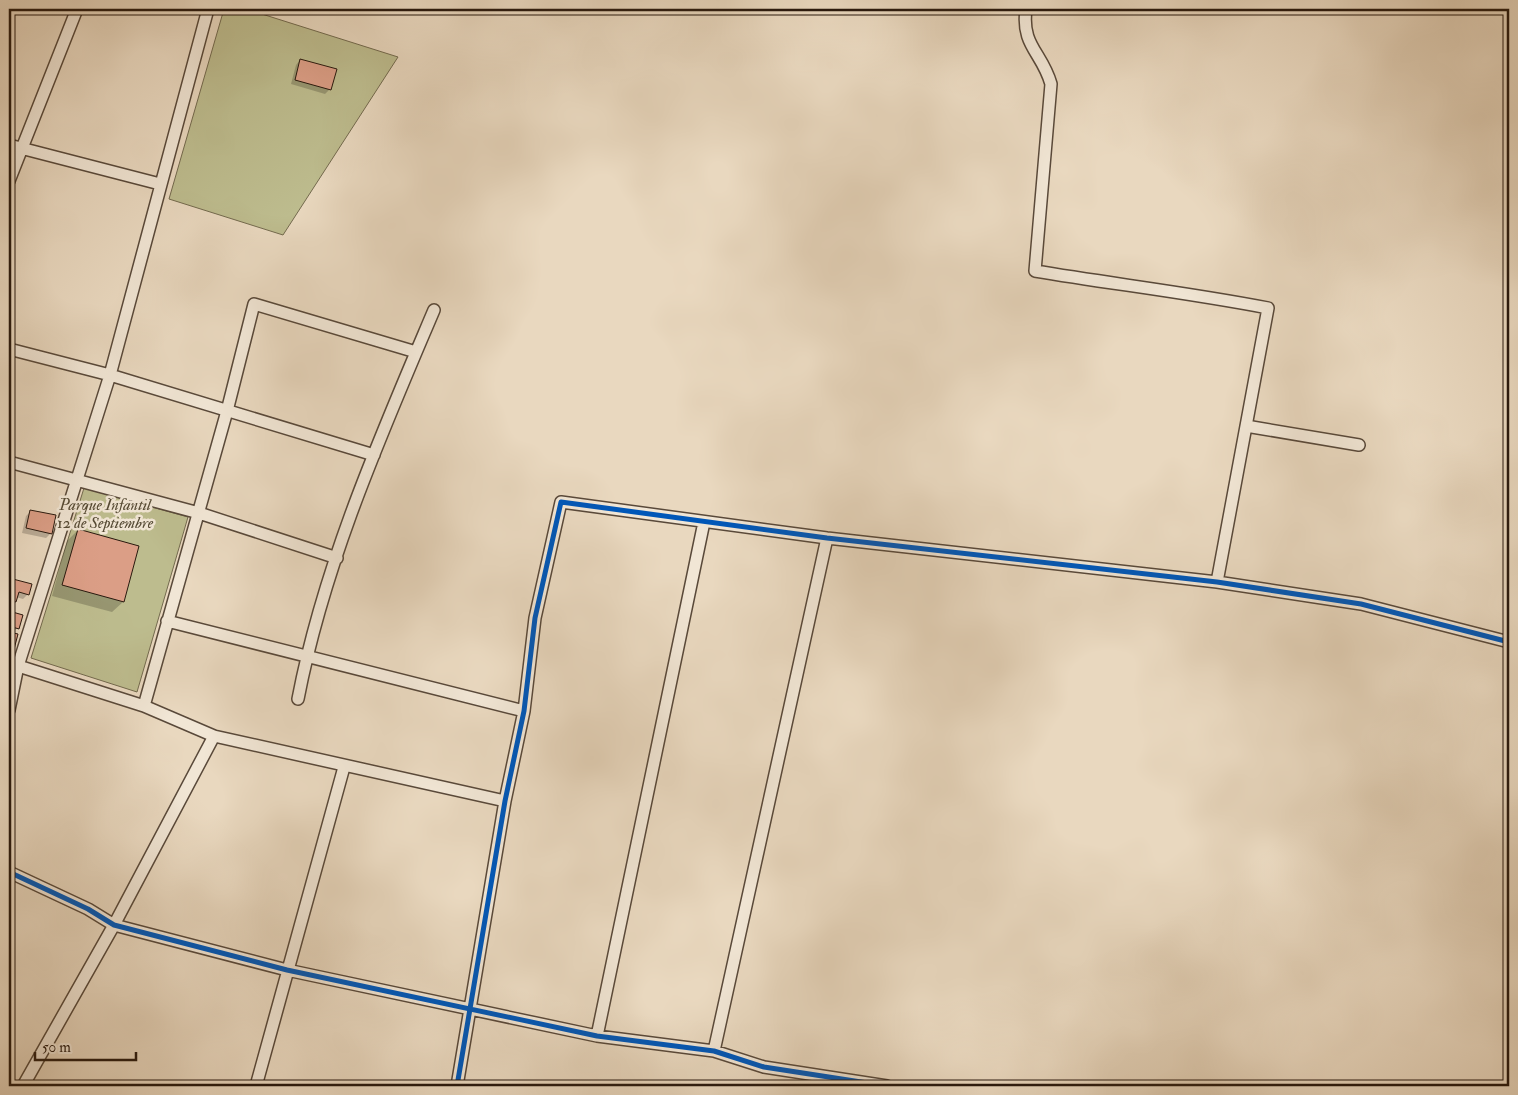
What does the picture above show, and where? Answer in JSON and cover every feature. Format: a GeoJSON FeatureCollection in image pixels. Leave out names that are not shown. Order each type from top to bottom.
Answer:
{"type":"FeatureCollection","features":[{"type":"Feature","properties":{"kind":"street"},"geometry":{"type":"LineString","coordinates":[[9,181],[77,9]]}},
{"type":"Feature","properties":{"kind":"street"},"geometry":{"type":"LineString","coordinates":[[9,710],[13,664],[78,480],[110,376],[208,9]]}},
{"type":"Feature","properties":{"kind":"street"},"geometry":{"type":"LineString","coordinates":[[1026,9],[1025,32],[1032,50],[1047,72],[1051,84],[1035,271],[1142,289],[1205,296],[1268,308],[1217,582]]}},
{"type":"Feature","properties":{"kind":"street"},"geometry":{"type":"LineString","coordinates":[[9,145],[160,184]]}},
{"type":"Feature","properties":{"kind":"street"},"geometry":{"type":"LineString","coordinates":[[144,706],[199,513],[254,304],[416,352]]}},
{"type":"Feature","properties":{"kind":"street"},"geometry":{"type":"LineString","coordinates":[[298,699],[306,656],[336,558],[374,455],[434,310]]}},
{"type":"Feature","properties":{"kind":"street"},"geometry":{"type":"LineString","coordinates":[[9,350],[110,376],[374,455]]}},
{"type":"Feature","properties":{"kind":"street"},"geometry":{"type":"LineString","coordinates":[[1246,426],[1360,445]]}},
{"type":"Feature","properties":{"kind":"street"},"geometry":{"type":"LineString","coordinates":[[9,462],[199,513],[336,558]]}},
{"type":"Feature","properties":{"kind":"street"},"geometry":{"type":"LineString","coordinates":[[457,1086],[505,801],[524,711],[535,618],[561,502],[827,538],[1217,582],[1361,604],[1509,642]]}},
{"type":"Feature","properties":{"kind":"street"},"geometry":{"type":"LineString","coordinates":[[597,1036],[704,522]]}},
{"type":"Feature","properties":{"kind":"street"},"geometry":{"type":"LineString","coordinates":[[714,1051],[827,538]]}},
{"type":"Feature","properties":{"kind":"street"},"geometry":{"type":"LineString","coordinates":[[167,621],[524,711]]}},
{"type":"Feature","properties":{"kind":"street"},"geometry":{"type":"LineString","coordinates":[[13,664],[144,706],[214,736],[505,801]]}},
{"type":"Feature","properties":{"kind":"street"},"geometry":{"type":"LineString","coordinates":[[23,1086],[114,925],[214,736]]}},
{"type":"Feature","properties":{"kind":"street"},"geometry":{"type":"LineString","coordinates":[[256,1086],[344,766]]}},
{"type":"Feature","properties":{"kind":"street"},"geometry":{"type":"LineString","coordinates":[[9,872],[88,909],[114,925],[287,970],[597,1036],[714,1051],[764,1067],[887,1086]]}},
{"type":"Feature","properties":{"kind":"green space"},"geometry":{"type":"Polygon","coordinates":[[[224,9],[246,9],[398,57],[283,235],[169,199],[224,9]]]}},
{"type":"Feature","properties":{"kind":"green space","name":"Parque Infantil 12 de Septiembre"},"geometry":{"type":"Polygon","coordinates":[[[84,488],[188,517],[137,692],[31,658],[84,488]]]}},
{"type":"Feature","properties":{"kind":"building"},"geometry":{"type":"Polygon","coordinates":[[[300,59],[337,69],[331,90],[295,80],[300,59]]]}},
{"type":"Feature","properties":{"kind":"building"},"geometry":{"type":"Polygon","coordinates":[[[30,510],[56,515],[52,534],[26,528],[30,510]]]}},
{"type":"Feature","properties":{"kind":"building"},"geometry":{"type":"Polygon","coordinates":[[[78,529],[139,546],[124,602],[62,585],[78,529]]]}},
{"type":"Feature","properties":{"kind":"building"},"geometry":{"type":"Polygon","coordinates":[[[9,578],[32,584],[29,595],[19,592],[16,602],[9,600],[9,578]]]}},
{"type":"Feature","properties":{"kind":"building"},"geometry":{"type":"Polygon","coordinates":[[[9,611],[23,615],[19,629],[9,626],[9,611]]]}},
{"type":"Feature","properties":{"kind":"building"},"geometry":{"type":"Polygon","coordinates":[[[9,632],[18,634],[12,657],[9,656],[9,632]]]}},
{"type":"Feature","properties":{"kind":"cycle path"},"geometry":{"type":"LineString","coordinates":[[457,1086],[505,801],[524,711],[535,618],[561,502],[827,538],[1217,582],[1361,604],[1509,642]]}},
{"type":"Feature","properties":{"kind":"cycle path"},"geometry":{"type":"LineString","coordinates":[[9,872],[88,909],[114,925],[287,970],[597,1036],[714,1051],[764,1067],[887,1086]]}}]}
